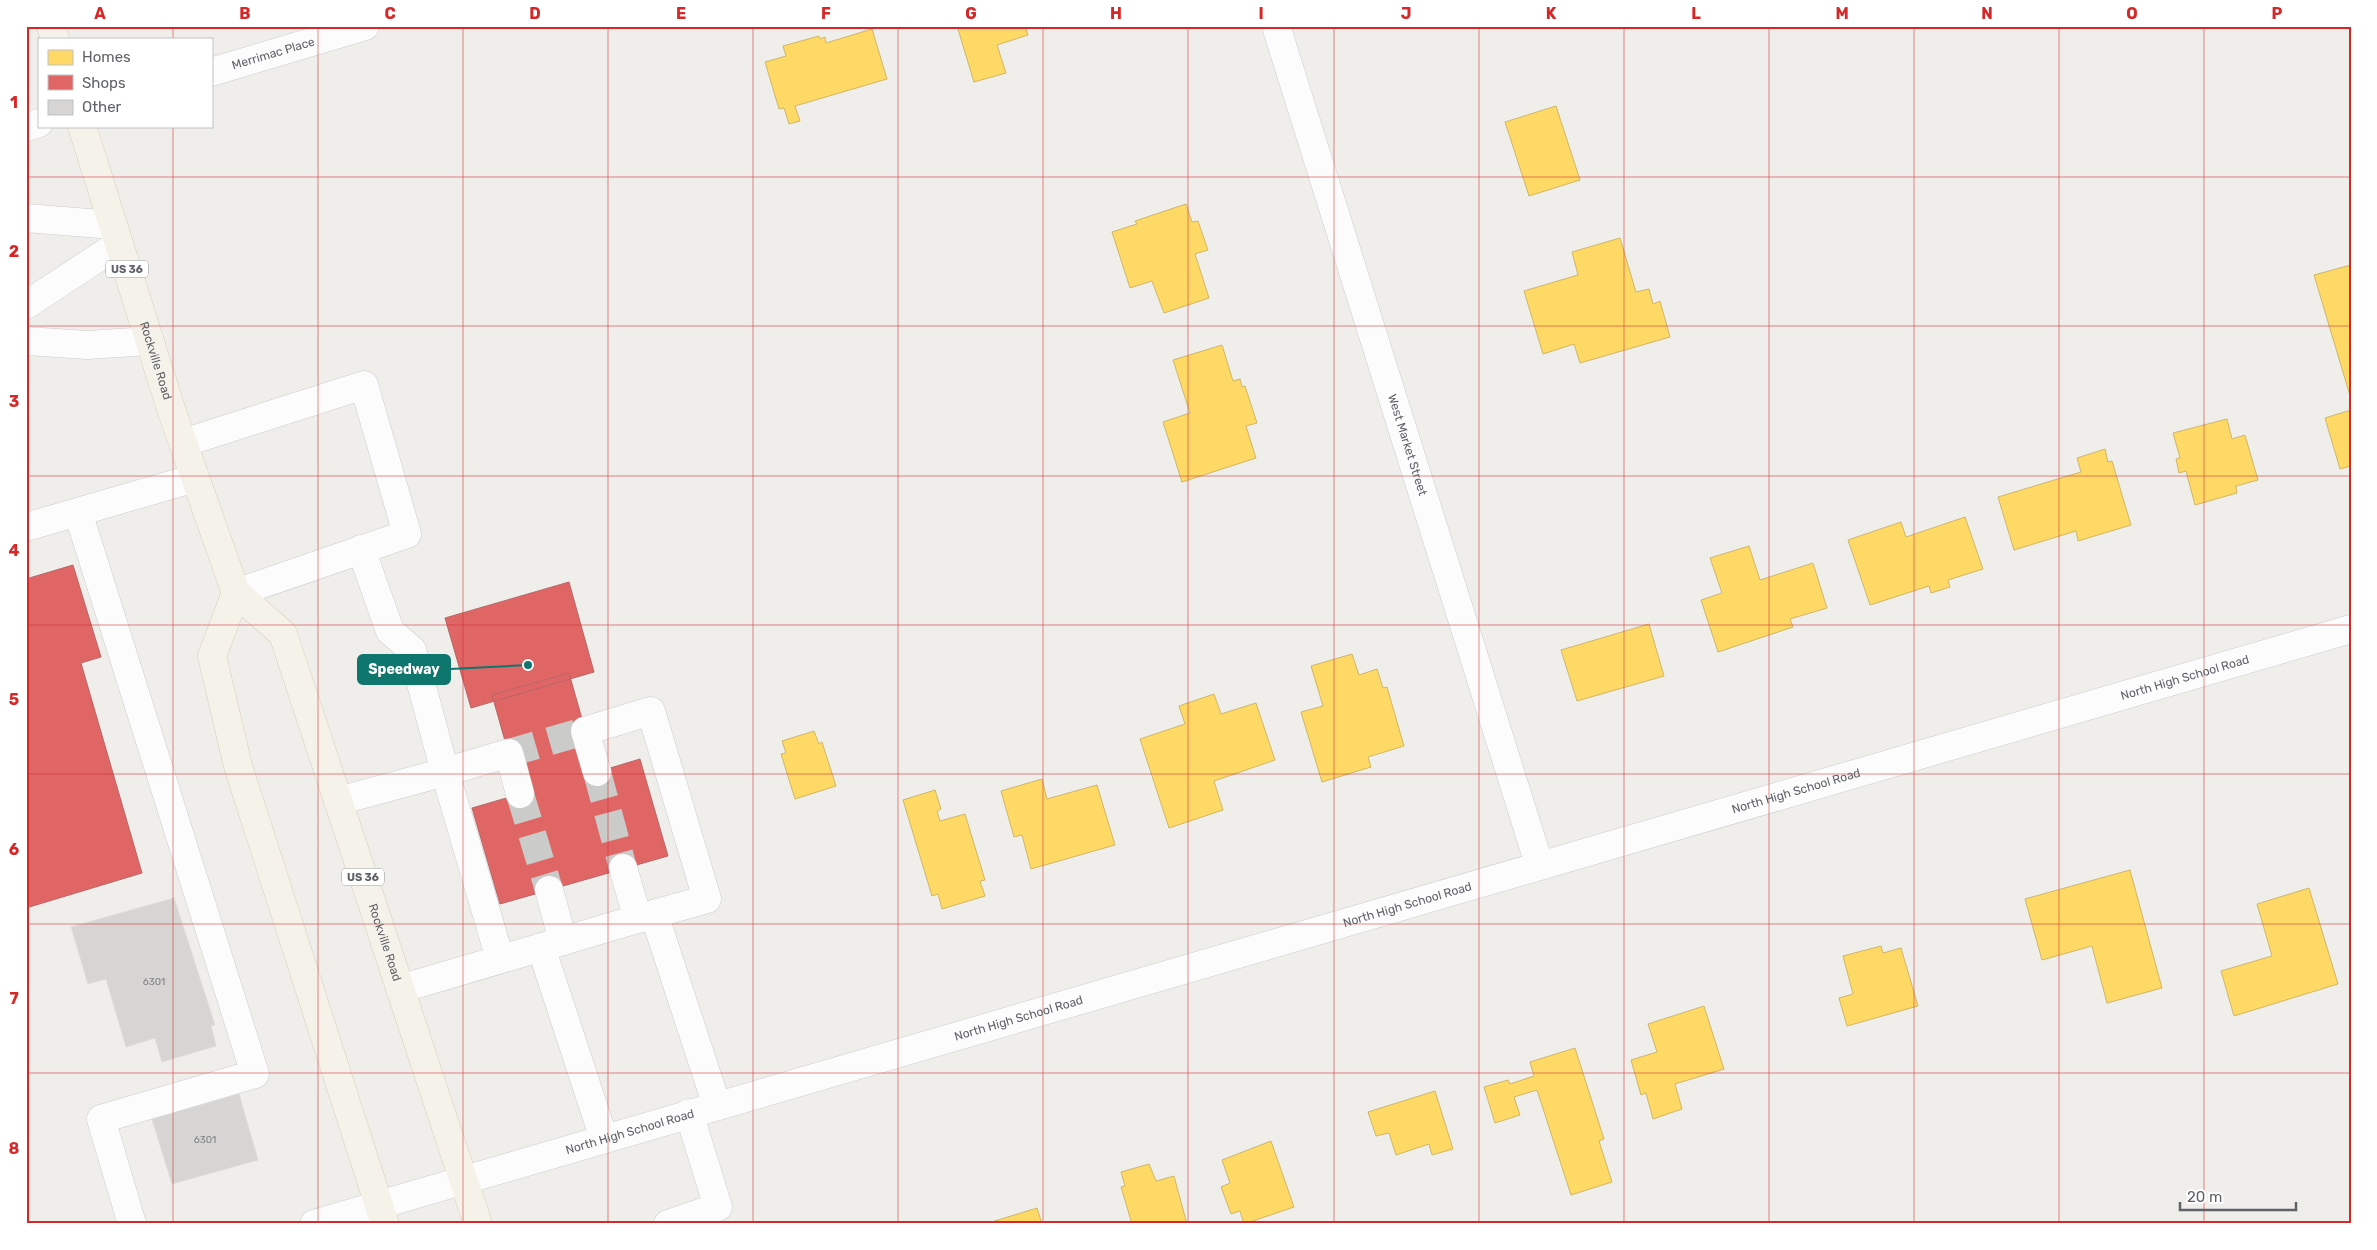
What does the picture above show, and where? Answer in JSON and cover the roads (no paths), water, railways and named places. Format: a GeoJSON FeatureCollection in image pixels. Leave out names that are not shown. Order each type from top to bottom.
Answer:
{"type":"FeatureCollection","features":[{"type":"Feature","properties":{"kind":"main road"},"geometry":{"type":"LineString","coordinates":[[51,26],[55,38]]}},
{"type":"Feature","properties":{"kind":"main road","name":"Rockville Road"},"geometry":{"type":"LineString","coordinates":[[83,128],[183,442],[236,593],[283,634],[478,1224]]}},
{"type":"Feature","properties":{"kind":"main road"},"geometry":{"type":"LineString","coordinates":[[236,593],[212,656],[238,766],[382,1214]]}},
{"type":"Feature","properties":{"kind":"street","name":"Merrimac Place"},"geometry":{"type":"LineString","coordinates":[[212,72],[364,26]]}},
{"type":"Feature","properties":{"kind":"street","name":"West Market Street"},"geometry":{"type":"LineString","coordinates":[[1276,26],[1539,864]]}},
{"type":"Feature","properties":{"kind":"street"},"geometry":{"type":"LineString","coordinates":[[26,127],[38,123]]}},
{"type":"Feature","properties":{"kind":"street"},"geometry":{"type":"LineString","coordinates":[[26,218],[116,234]]}},
{"type":"Feature","properties":{"kind":"street"},"geometry":{"type":"LineString","coordinates":[[26,306],[116,234]]}},
{"type":"Feature","properties":{"kind":"street"},"geometry":{"type":"LineString","coordinates":[[26,341],[87,346],[150,341]]}},
{"type":"Feature","properties":{"kind":"street"},"geometry":{"type":"LineString","coordinates":[[183,442],[364,386],[407,534],[236,593]]}},
{"type":"Feature","properties":{"kind":"street"},"geometry":{"type":"LineString","coordinates":[[26,527],[195,478]]}},
{"type":"Feature","properties":{"kind":"street"},"geometry":{"type":"LineString","coordinates":[[78,512],[255,1074],[101,1119],[132,1224]]}},
{"type":"Feature","properties":{"kind":"street"},"geometry":{"type":"LineString","coordinates":[[361,550],[390,631],[412,650],[445,772],[500,959]]}},
{"type":"Feature","properties":{"kind":"street","name":"North High School Road"},"geometry":{"type":"LineString","coordinates":[[314,1224],[382,1214],[462,1180],[1539,864],[2351,629]]}},
{"type":"Feature","properties":{"kind":"street"},"geometry":{"type":"LineString","coordinates":[[400,989],[707,899],[651,711],[585,731],[597,772]]}},
{"type":"Feature","properties":{"kind":"street"},"geometry":{"type":"LineString","coordinates":[[338,801],[509,753],[520,794]]}},
{"type":"Feature","properties":{"kind":"street"},"geometry":{"type":"LineString","coordinates":[[623,868],[646,916],[717,1106]]}},
{"type":"Feature","properties":{"kind":"street"},"geometry":{"type":"LineString","coordinates":[[548,890],[552,944],[604,1139]]}},
{"type":"Feature","properties":{"kind":"street"},"geometry":{"type":"LineString","coordinates":[[668,1224],[718,1207],[690,1114]]}},
{"type":"Feature","properties":{"kind":"tunnel"},"geometry":{"type":"LineString","coordinates":[[509,753],[585,731]]}},
{"type":"Feature","properties":{"kind":"tunnel"},"geometry":{"type":"LineString","coordinates":[[597,772],[623,868]]}},
{"type":"Feature","properties":{"kind":"tunnel"},"geometry":{"type":"LineString","coordinates":[[520,794],[549,890]]}},
{"type":"Feature","properties":{"kind":"place","name":"Speedway"},"geometry":{"type":"Point","coordinates":[528,665]}}]}
